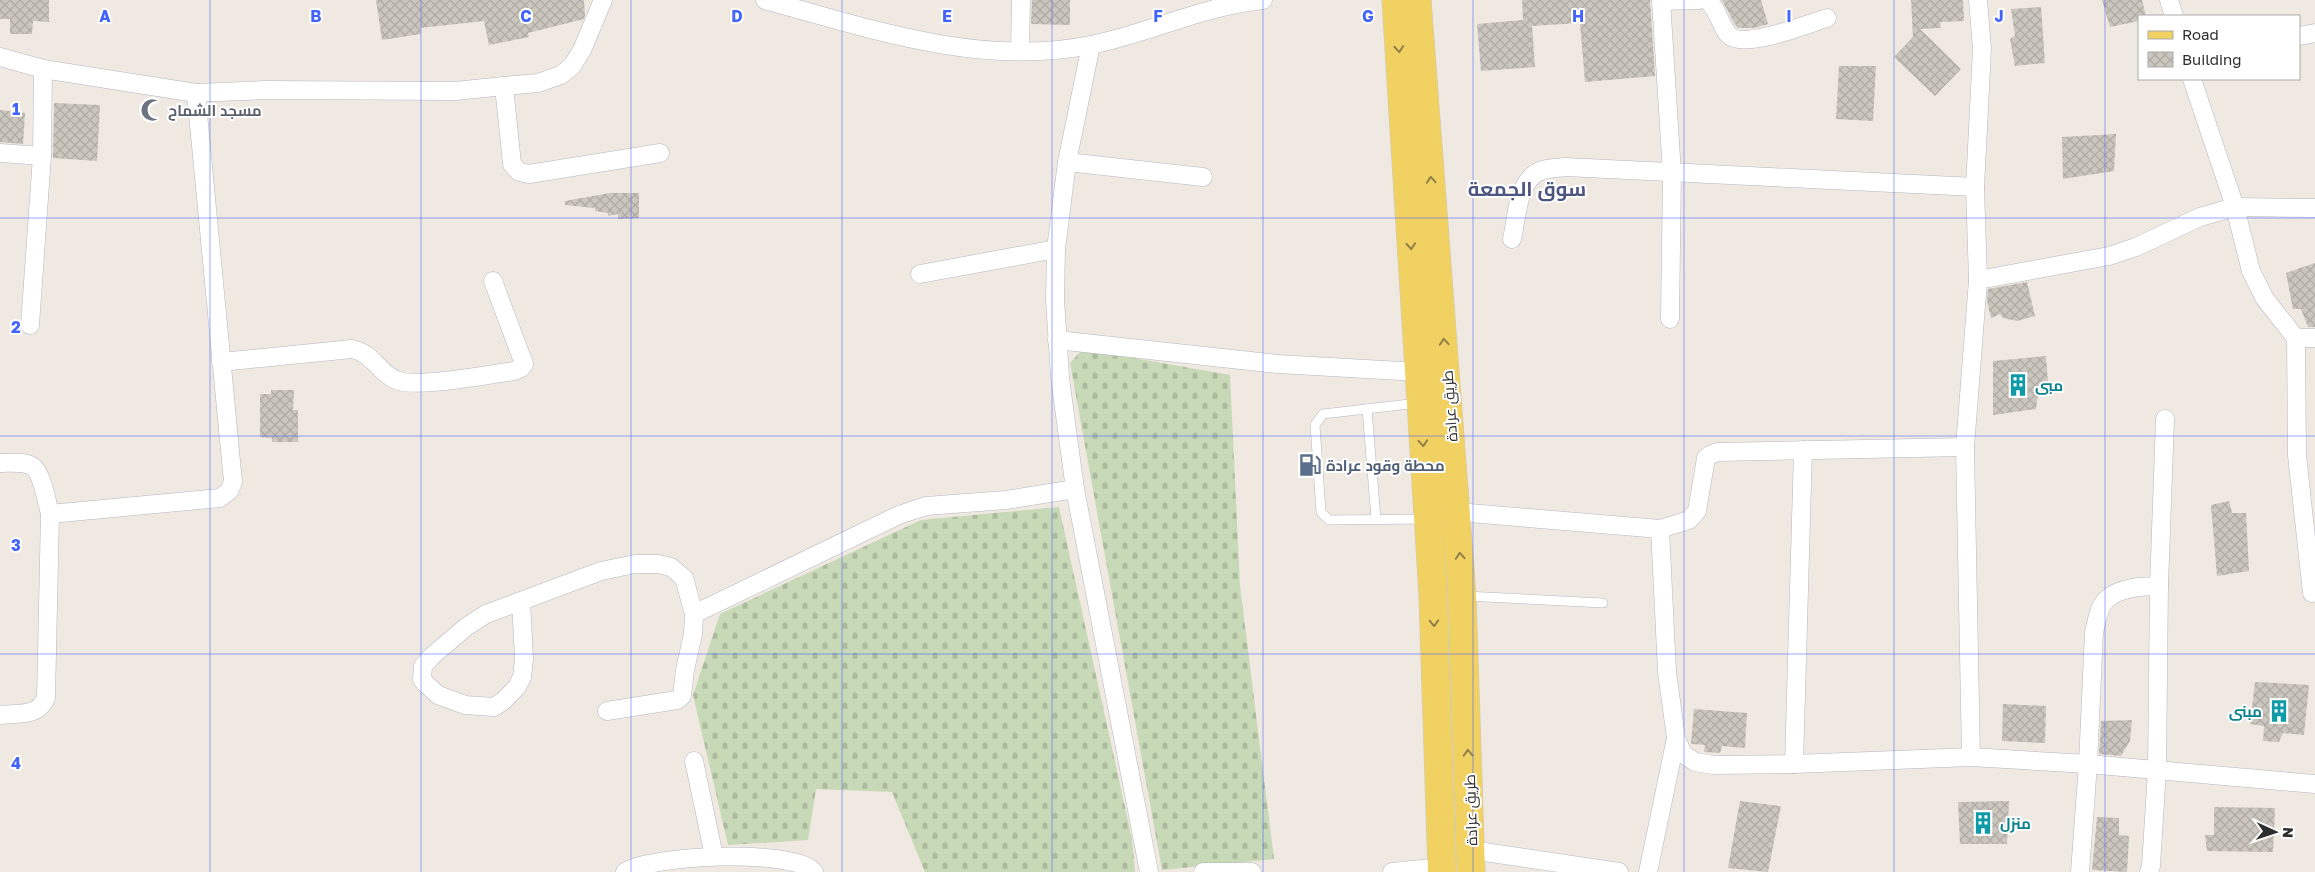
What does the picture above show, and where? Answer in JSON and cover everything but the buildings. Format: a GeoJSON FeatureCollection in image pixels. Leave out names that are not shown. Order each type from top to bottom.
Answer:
{"type":"FeatureCollection","features":[{"type":"Feature","properties":{"kind":"main road","name":"طريق عرادة"},"geometry":{"type":"LineString","coordinates":[[1396,0],[1434,596],[1442,870]]}},
{"type":"Feature","properties":{"kind":"main road","name":"طريق عرادة"},"geometry":{"type":"LineString","coordinates":[[1417,0],[1457,512],[1462,596],[1471,861]]}},
{"type":"Feature","properties":{"kind":"street"},"geometry":{"type":"LineString","coordinates":[[0,57],[43,69],[196,93],[265,90],[455,91],[538,83],[561,74],[572,66],[582,50],[603,0]]}},
{"type":"Feature","properties":{"kind":"street"},"geometry":{"type":"LineString","coordinates":[[765,0],[866,29],[983,51],[1091,45],[1182,9],[1236,1],[1263,0]]}},
{"type":"Feature","properties":{"kind":"street"},"geometry":{"type":"LineString","coordinates":[[1020,50],[1021,0]]}},
{"type":"Feature","properties":{"kind":"street"},"geometry":{"type":"LineString","coordinates":[[1670,319],[1672,172],[1661,0],[1699,0]]}},
{"type":"Feature","properties":{"kind":"street"},"geometry":{"type":"LineString","coordinates":[[1707,0],[1714,6],[1727,34],[1738,41],[1753,40],[1827,18]]}},
{"type":"Feature","properties":{"kind":"street"},"geometry":{"type":"LineString","coordinates":[[1971,757],[1965,446],[1978,280],[1975,187],[1982,49],[1978,0]]}},
{"type":"Feature","properties":{"kind":"street"},"geometry":{"type":"LineString","coordinates":[[2169,0],[2174,15]]}},
{"type":"Feature","properties":{"kind":"street"},"geometry":{"type":"LineString","coordinates":[[2300,36],[2315,33]]}},
{"type":"Feature","properties":{"kind":"street"},"geometry":{"type":"LineString","coordinates":[[1091,45],[1067,162],[1056,250],[1054,299],[1060,378],[1075,489],[1149,872]]}},
{"type":"Feature","properties":{"kind":"street"},"geometry":{"type":"LineString","coordinates":[[30,325],[42,156],[43,69]]}},
{"type":"Feature","properties":{"kind":"street"},"geometry":{"type":"LineString","coordinates":[[2195,80],[2236,207],[2251,271],[2265,299],[2296,338],[2297,455],[2312,593]]}},
{"type":"Feature","properties":{"kind":"street"},"geometry":{"type":"LineString","coordinates":[[504,86],[512,164],[519,172],[529,174],[660,153]]}},
{"type":"Feature","properties":{"kind":"street"},"geometry":{"type":"LineString","coordinates":[[50,514],[220,498],[229,491],[233,482],[196,93]]}},
{"type":"Feature","properties":{"kind":"street"},"geometry":{"type":"LineString","coordinates":[[0,153],[42,156]]}},
{"type":"Feature","properties":{"kind":"street"},"geometry":{"type":"LineString","coordinates":[[1067,162],[1203,177]]}},
{"type":"Feature","properties":{"kind":"street"},"geometry":{"type":"LineString","coordinates":[[1512,239],[1522,193],[1528,180],[1541,170],[1566,167],[1975,187]]}},
{"type":"Feature","properties":{"kind":"street"},"geometry":{"type":"LineString","coordinates":[[1978,280],[2109,256],[2136,247],[2200,217],[2236,207],[2315,208]]}},
{"type":"Feature","properties":{"kind":"street"},"geometry":{"type":"LineString","coordinates":[[920,274],[1056,250]]}},
{"type":"Feature","properties":{"kind":"street"},"geometry":{"type":"LineString","coordinates":[[222,362],[352,350],[361,351],[370,356],[396,380],[406,383],[427,382],[521,368],[523,360],[493,280]]}},
{"type":"Feature","properties":{"kind":"street"},"geometry":{"type":"LineString","coordinates":[[2296,338],[2315,338]]}},
{"type":"Feature","properties":{"kind":"street"},"geometry":{"type":"LineString","coordinates":[[1058,340],[1278,364],[1419,372]]}},
{"type":"Feature","properties":{"kind":"street"},"geometry":{"type":"LineString","coordinates":[[2149,872],[2151,866],[2157,770],[2159,586],[2165,419]]}},
{"type":"Feature","properties":{"kind":"street"},"geometry":{"type":"LineString","coordinates":[[1457,512],[1660,529],[1689,520],[1697,511],[1706,458],[1710,454],[1717,452],[1965,446]]}},
{"type":"Feature","properties":{"kind":"street"},"geometry":{"type":"LineString","coordinates":[[1794,764],[1803,450]]}},
{"type":"Feature","properties":{"kind":"street"},"geometry":{"type":"LineString","coordinates":[[0,463],[32,466],[38,474],[50,514],[46,698],[43,705],[36,712],[0,715]]}},
{"type":"Feature","properties":{"kind":"street"},"geometry":{"type":"LineString","coordinates":[[694,614],[899,514],[926,506],[1006,500],[1075,489]]}},
{"type":"Feature","properties":{"kind":"street"},"geometry":{"type":"LineString","coordinates":[[1660,529],[1667,672],[1676,738],[1683,754],[1695,762],[1713,765],[1794,764],[1971,757],[2088,764],[2315,784]]}},
{"type":"Feature","properties":{"kind":"street"},"geometry":{"type":"LineString","coordinates":[[521,601],[524,659],[522,677],[517,687],[503,701],[494,707],[465,705],[438,694],[425,684],[422,679],[423,666],[466,627],[486,614],[521,601],[600,572],[635,564],[658,564],[671,567],[684,578],[694,614],[693,634],[680,698],[606,711]]}},
{"type":"Feature","properties":{"kind":"street"},"geometry":{"type":"LineString","coordinates":[[2080,872],[2088,764],[2094,632],[2106,600],[2137,586],[2159,586]]}},
{"type":"Feature","properties":{"kind":"street"},"geometry":{"type":"LineString","coordinates":[[1648,872],[1676,738]]}},
{"type":"Feature","properties":{"kind":"street"},"geometry":{"type":"LineString","coordinates":[[694,761],[714,856]]}},
{"type":"Feature","properties":{"kind":"street"},"geometry":{"type":"LineString","coordinates":[[626,872],[637,865],[678,866],[714,856],[788,859],[810,867],[814,872]]}},
{"type":"Feature","properties":{"kind":"street"},"geometry":{"type":"LineString","coordinates":[[1471,861],[1619,872]]}},
{"type":"Feature","properties":{"kind":"street"},"geometry":{"type":"LineString","coordinates":[[1392,872],[1442,870]]}},
{"type":"Feature","properties":{"kind":"street"},"geometry":{"type":"LineString","coordinates":[[1203,872],[1252,872]]}},
{"type":"Feature","properties":{"kind":"lane"},"geometry":{"type":"LineString","coordinates":[[1421,403],[1323,414],[1315,424],[1321,512],[1329,520],[1428,519]]}},
{"type":"Feature","properties":{"kind":"lane"},"geometry":{"type":"LineString","coordinates":[[1367,409],[1376,520]]}},
{"type":"Feature","properties":{"kind":"lane"},"geometry":{"type":"LineString","coordinates":[[1462,596],[1603,603]]}},
{"type":"Feature","properties":{"kind":"green space"},"geometry":{"type":"Polygon","coordinates":[[[1083,349],[1230,375],[1240,586],[1274,859],[1162,870],[1070,363],[1083,349]]]}},
{"type":"Feature","properties":{"kind":"green space"},"geometry":{"type":"Polygon","coordinates":[[[1059,507],[1132,839],[1135,872],[925,872],[892,792],[816,789],[808,840],[728,845],[693,695],[720,614],[921,520],[1059,507]]]}},
{"type":"Feature","properties":{"kind":"place","name":"مسجد الشماح"},"geometry":{"type":"Point","coordinates":[152,110]}},
{"type":"Feature","properties":{"kind":"place","name":"مبى"},"geometry":{"type":"Point","coordinates":[2018,385]}},
{"type":"Feature","properties":{"kind":"place","name":"محطة وقود عرادة"},"geometry":{"type":"Point","coordinates":[1310,465]}},
{"type":"Feature","properties":{"kind":"place","name":"مبنى"},"geometry":{"type":"Point","coordinates":[2279,711]}},
{"type":"Feature","properties":{"kind":"place","name":"منزل"},"geometry":{"type":"Point","coordinates":[1983,823]}},
{"type":"Feature","properties":{"kind":"district","name":"سوق الجمعة"},"geometry":{"type":"Point","coordinates":[1527,188]}}]}
